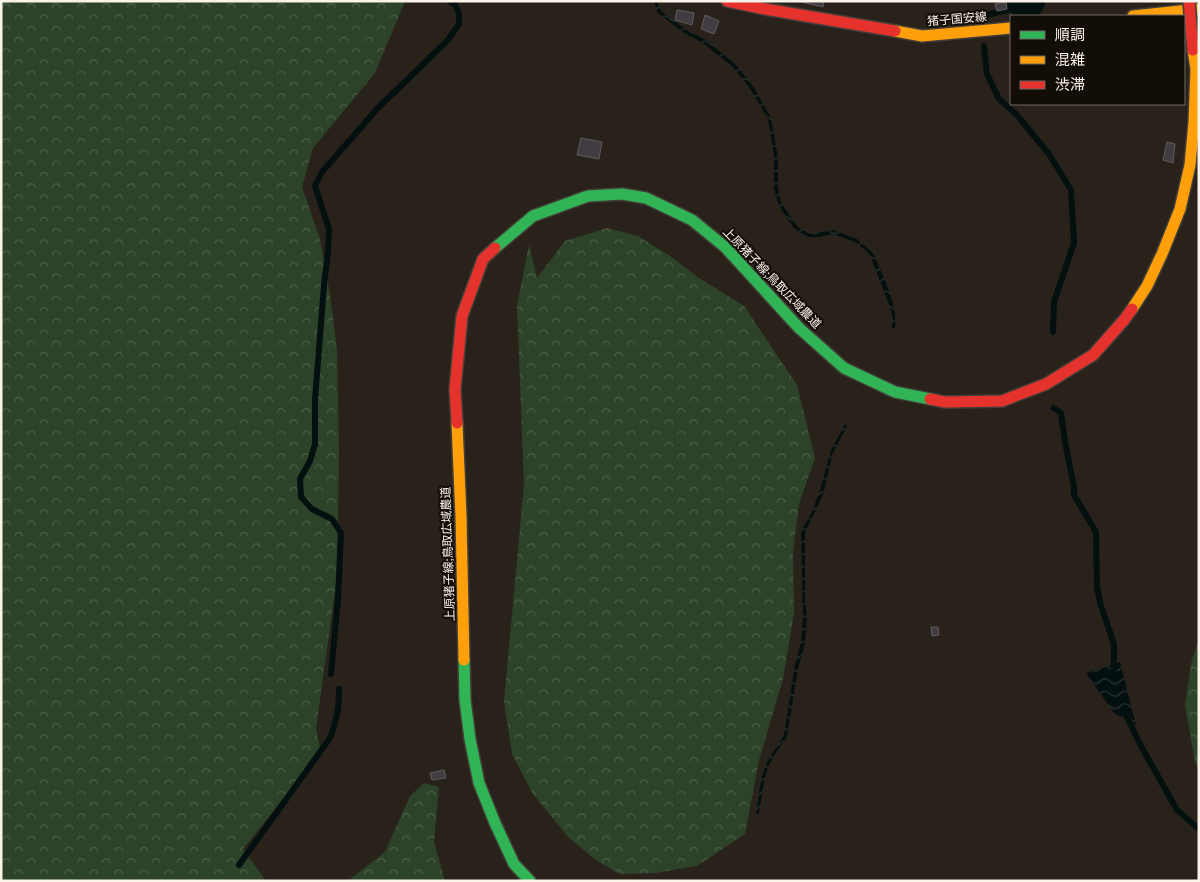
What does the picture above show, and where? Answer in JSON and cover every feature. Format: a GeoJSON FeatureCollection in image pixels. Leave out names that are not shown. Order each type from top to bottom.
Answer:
{"type":"FeatureCollection","features":[{"type":"Feature","properties":{"kind":"street","name":"猪子国安線"},"geometry":{"type":"LineString","coordinates":[[727,1],[922,36],[1010,28]]}},
{"type":"Feature","properties":{"kind":"street","name":"上原猪子線;鳥取広域農道"},"geometry":{"type":"LineString","coordinates":[[530,881],[514,864],[479,783],[465,700],[462,517],[455,389],[462,316],[483,259],[532,216],[588,196],[622,194],[646,198],[692,220],[725,247],[799,328],[844,368],[894,392],[945,402],[1002,401],[1046,384],[1093,355],[1124,320],[1147,286],[1162,254],[1180,208],[1190,165],[1196,69],[1189,1]]}},
{"type":"Feature","properties":{"kind":"street"},"geometry":{"type":"LineString","coordinates":[[1142,15],[1199,9]]}},
{"type":"Feature","properties":{"kind":"green space"},"geometry":{"type":"Polygon","coordinates":[[[1,1],[405,1],[375,73],[313,148],[302,187],[320,239],[337,350],[339,453],[337,576],[316,729],[321,752],[243,849],[266,881],[1,881],[1,1]]]}},
{"type":"Feature","properties":{"kind":"green space"},"geometry":{"type":"Polygon","coordinates":[[[607,228],[638,236],[744,306],[797,385],[815,458],[799,504],[793,552],[794,613],[783,679],[759,760],[745,834],[697,866],[655,873],[620,874],[597,861],[568,837],[533,794],[512,754],[504,701],[524,484],[517,306],[529,245],[537,278],[565,241],[607,228]]]}},
{"type":"Feature","properties":{"kind":"green space"},"geometry":{"type":"Polygon","coordinates":[[[1199,641],[1199,772],[1195,762],[1185,705],[1192,659],[1199,641]]]}},
{"type":"Feature","properties":{"kind":"green space"},"geometry":{"type":"Polygon","coordinates":[[[424,783],[439,787],[434,842],[445,881],[348,881],[385,852],[410,796],[424,783]]]}},
{"type":"Feature","properties":{"kind":"water"},"geometry":{"type":"Polygon","coordinates":[[[654,1],[657,1],[661,11],[684,28],[706,40],[736,65],[753,86],[771,118],[778,158],[778,187],[781,202],[796,225],[804,231],[810,234],[833,230],[857,239],[872,252],[892,301],[895,329],[892,328],[893,320],[890,307],[871,258],[866,251],[855,242],[833,234],[809,237],[793,227],[782,211],[774,188],[774,156],[768,119],[749,87],[733,67],[703,43],[684,33],[658,13],[654,1]]]}},
{"type":"Feature","properties":{"kind":"water"},"geometry":{"type":"Polygon","coordinates":[[[845,424],[847,426],[832,455],[824,492],[805,533],[805,599],[807,616],[805,643],[798,669],[787,737],[768,767],[759,814],[756,814],[761,780],[766,764],[784,735],[795,664],[801,642],[803,618],[801,531],[812,512],[831,450],[845,424]]]}},
{"type":"Feature","properties":{"kind":"water"},"geometry":{"type":"Polygon","coordinates":[[[1120,662],[1136,725],[1114,713],[1086,673],[1120,662]]]}},
{"type":"Feature","properties":{"kind":"building"},"geometry":{"type":"Polygon","coordinates":[[[797,1],[824,1],[823,7],[797,1]]]}},
{"type":"Feature","properties":{"kind":"building"},"geometry":{"type":"Polygon","coordinates":[[[1006,2],[1007,9],[997,11],[995,4],[1006,2]]]}},
{"type":"Feature","properties":{"kind":"building"},"geometry":{"type":"Polygon","coordinates":[[[677,10],[694,13],[692,25],[675,20],[677,10]]]}},
{"type":"Feature","properties":{"kind":"building"},"geometry":{"type":"Polygon","coordinates":[[[705,15],[719,21],[714,34],[701,29],[705,15]]]}},
{"type":"Feature","properties":{"kind":"building"},"geometry":{"type":"Polygon","coordinates":[[[581,138],[602,142],[599,159],[577,155],[581,138]]]}},
{"type":"Feature","properties":{"kind":"building"},"geometry":{"type":"Polygon","coordinates":[[[1167,142],[1175,144],[1173,163],[1163,160],[1167,142]]]}},
{"type":"Feature","properties":{"kind":"building"},"geometry":{"type":"Polygon","coordinates":[[[931,627],[938,627],[939,635],[932,636],[931,627]]]}},
{"type":"Feature","properties":{"kind":"building"},"geometry":{"type":"Polygon","coordinates":[[[444,770],[446,778],[432,780],[430,773],[444,770]]]}},
{"type":"Feature","properties":{"kind":"waterway"},"geometry":{"type":"LineString","coordinates":[[331,674],[338,599],[341,533],[332,519],[312,509],[301,497],[300,479],[310,461],[315,444],[315,400],[328,252],[329,229],[315,186],[322,172],[377,109],[448,40],[459,24],[459,13],[455,5],[449,1]]}},
{"type":"Feature","properties":{"kind":"waterway"},"geometry":{"type":"LineString","coordinates":[[982,16],[1012,9]]}},
{"type":"Feature","properties":{"kind":"waterway"},"geometry":{"type":"LineString","coordinates":[[984,46],[987,74],[999,99],[1017,115],[1049,154],[1071,190],[1074,243],[1054,302],[1053,332]]}},
{"type":"Feature","properties":{"kind":"waterway"},"geometry":{"type":"LineString","coordinates":[[1054,408],[1061,413],[1074,495],[1096,532],[1097,588],[1114,644],[1114,670]]}},
{"type":"Feature","properties":{"kind":"waterway"},"geometry":{"type":"LineString","coordinates":[[239,865],[330,738],[337,714],[339,689]]}},
{"type":"Feature","properties":{"kind":"waterway"},"geometry":{"type":"LineString","coordinates":[[1126,715],[1142,748],[1177,810],[1199,829]]}},
{"type":"Feature","properties":{"kind":"traffic: fast"},"geometry":{"type":"LineString","coordinates":[[495,248],[533,216],[588,196],[622,194],[646,198],[692,220],[725,247],[799,328],[844,368],[895,392],[930,399]]}},
{"type":"Feature","properties":{"kind":"traffic: fast"},"geometry":{"type":"LineString","coordinates":[[464,660],[465,700],[470,739],[479,783],[514,864],[530,881]]}},
{"type":"Feature","properties":{"kind":"traffic: slow"},"geometry":{"type":"LineString","coordinates":[[1142,15],[1199,9]]}},
{"type":"Feature","properties":{"kind":"traffic: slow"},"geometry":{"type":"LineString","coordinates":[[895,31],[922,36],[1010,28]]}},
{"type":"Feature","properties":{"kind":"traffic: slow"},"geometry":{"type":"LineString","coordinates":[[1132,309],[1147,286],[1180,209],[1190,165],[1194,122],[1196,69],[1193,50]]}},
{"type":"Feature","properties":{"kind":"traffic: slow"},"geometry":{"type":"LineString","coordinates":[[457,423],[464,660]]}},
{"type":"Feature","properties":{"kind":"traffic: jam"},"geometry":{"type":"LineString","coordinates":[[727,1],[895,31]]}},
{"type":"Feature","properties":{"kind":"traffic: jam"},"geometry":{"type":"LineString","coordinates":[[1189,1],[1193,50]]}},
{"type":"Feature","properties":{"kind":"traffic: jam"},"geometry":{"type":"LineString","coordinates":[[457,423],[455,389],[462,316],[483,259],[495,248]]}},
{"type":"Feature","properties":{"kind":"traffic: jam"},"geometry":{"type":"LineString","coordinates":[[930,399],[945,402],[1002,401],[1046,384],[1093,355],[1132,309]]}}]}
